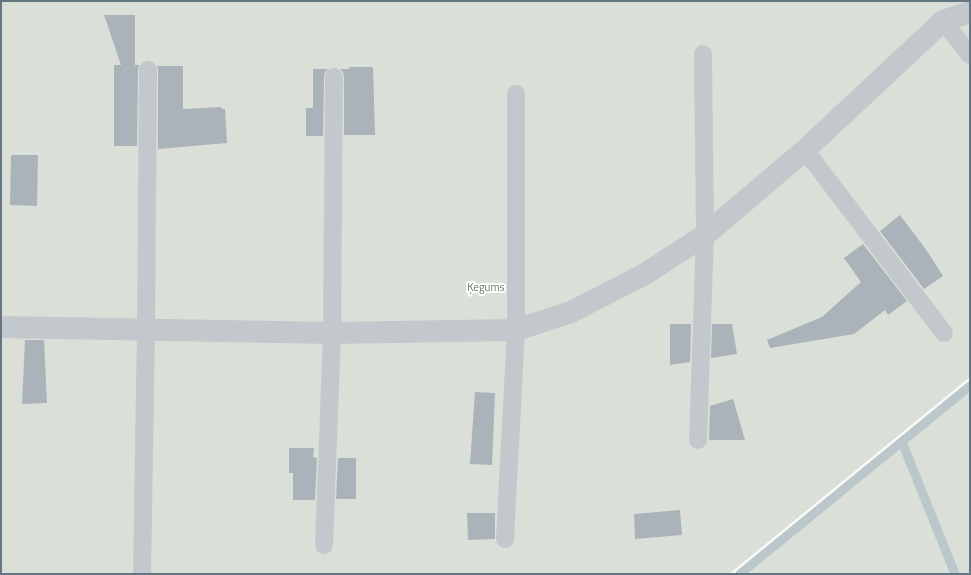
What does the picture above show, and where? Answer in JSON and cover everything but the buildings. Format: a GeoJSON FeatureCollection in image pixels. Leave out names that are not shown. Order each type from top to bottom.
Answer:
{"type":"FeatureCollection","features":[{"type":"Feature","properties":{"kind":"street"},"geometry":{"type":"LineString","coordinates":[[1,327],[332,333],[516,330],[571,312],[645,274],[705,235],[805,150],[943,21],[970,12]]}},
{"type":"Feature","properties":{"kind":"lane"},"geometry":{"type":"LineString","coordinates":[[943,21],[970,55]]}},
{"type":"Feature","properties":{"kind":"lane"},"geometry":{"type":"LineString","coordinates":[[698,440],[705,235],[703,54]]}},
{"type":"Feature","properties":{"kind":"lane"},"geometry":{"type":"LineString","coordinates":[[142,574],[148,70]]}},
{"type":"Feature","properties":{"kind":"lane"},"geometry":{"type":"LineString","coordinates":[[324,545],[332,333],[334,77]]}},
{"type":"Feature","properties":{"kind":"lane"},"geometry":{"type":"LineString","coordinates":[[505,538],[516,330],[516,94]]}},
{"type":"Feature","properties":{"kind":"lane"},"geometry":{"type":"LineString","coordinates":[[805,150],[944,333]]}},
{"type":"Feature","properties":{"kind":"green space","name":"Ķegums"},"geometry":{"type":"Polygon","coordinates":[[[1,1],[970,1],[970,377],[729,574],[1,574],[1,1]]]}},
{"type":"Feature","properties":{"kind":"green space"},"geometry":{"type":"Polygon","coordinates":[[[970,386],[970,574],[740,574],[902,442],[970,386]]]}},
{"type":"Feature","properties":{"kind":"waterway"},"geometry":{"type":"LineString","coordinates":[[740,574],[970,386]]}},
{"type":"Feature","properties":{"kind":"waterway"},"geometry":{"type":"LineString","coordinates":[[902,442],[955,574]]}}]}
